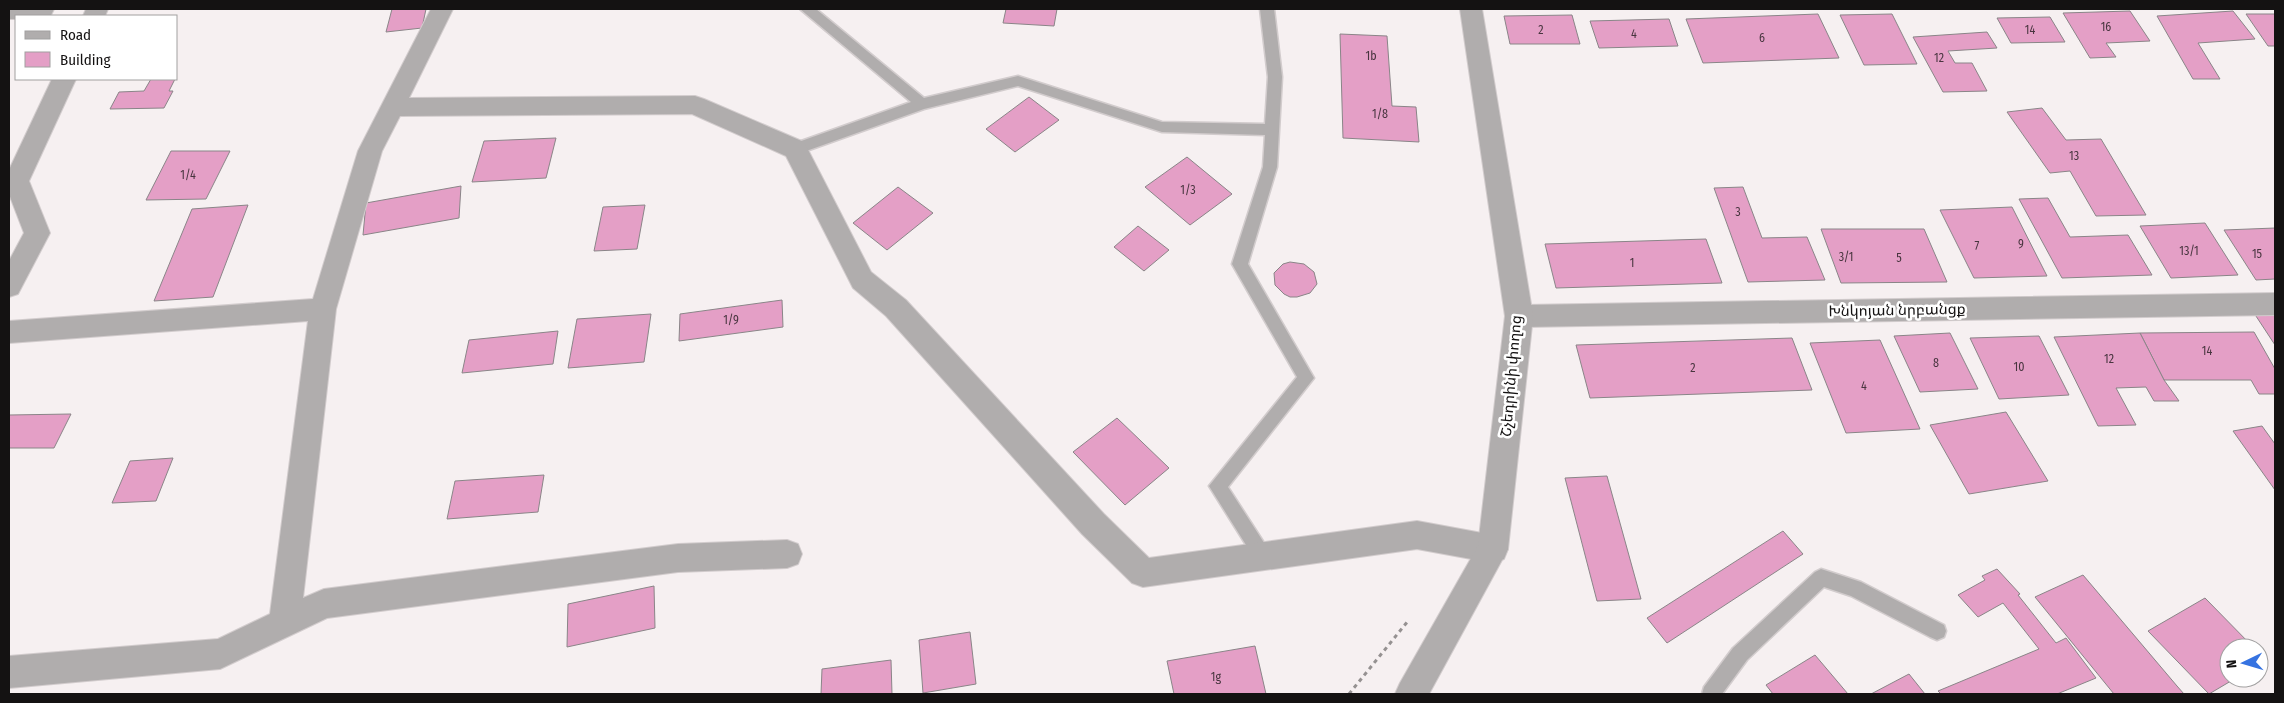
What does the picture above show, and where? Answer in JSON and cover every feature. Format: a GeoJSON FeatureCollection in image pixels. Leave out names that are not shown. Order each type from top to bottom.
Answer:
{"type":"FeatureCollection","features":[{"type":"Feature","properties":{"kind":"street"},"geometry":{"type":"LineString","coordinates":[[9,11],[43,9]]}},
{"type":"Feature","properties":{"kind":"street"},"geometry":{"type":"LineString","coordinates":[[284,624],[323,309],[370,151],[394,107],[442,9]]}},
{"type":"Feature","properties":{"kind":"street","name":"Շչեդրինի փողոց"},"geometry":{"type":"LineString","coordinates":[[1411,694],[1493,549],[1519,316],[1471,9]]}},
{"type":"Feature","properties":{"kind":"street"},"geometry":{"type":"LineString","coordinates":[[9,286],[37,233],[16,181],[64,80]]}},
{"type":"Feature","properties":{"kind":"street"},"geometry":{"type":"LineString","coordinates":[[394,107],[695,106],[795,149],[862,280],[896,308],[1093,524],[1143,573],[1264,558],[1417,535],[1493,549]]}},
{"type":"Feature","properties":{"kind":"street","name":"Խնկոյան նրբանցք"},"geometry":{"type":"LineString","coordinates":[[1519,316],[2275,304]]}},
{"type":"Feature","properties":{"kind":"street"},"geometry":{"type":"LineString","coordinates":[[9,332],[323,309]]}},
{"type":"Feature","properties":{"kind":"street"},"geometry":{"type":"LineString","coordinates":[[9,672],[220,654],[324,604],[678,558],[787,554]]}},
{"type":"Feature","properties":{"kind":"lane"},"geometry":{"type":"LineString","coordinates":[[807,9],[922,104]]}},
{"type":"Feature","properties":{"kind":"lane"},"geometry":{"type":"LineString","coordinates":[[1264,558],[1218,486],[1306,378],[1240,264],[1270,167],[1275,76],[1267,9]]}},
{"type":"Feature","properties":{"kind":"lane"},"geometry":{"type":"LineString","coordinates":[[795,149],[922,104],[1018,81],[1162,127],[1271,130]]}},
{"type":"Feature","properties":{"kind":"lane"},"geometry":{"type":"LineString","coordinates":[[1711,694],[1740,654],[1821,578],[1855,588],[1937,631]]}},
{"type":"Feature","properties":{"kind":"path"},"geometry":{"type":"LineString","coordinates":[[1349,694],[1412,617]]}},
{"type":"Feature","properties":{"kind":"building"},"geometry":{"type":"Polygon","coordinates":[[[392,9],[426,9],[422,28],[386,32],[392,9]]]}},
{"type":"Feature","properties":{"kind":"building"},"geometry":{"type":"Polygon","coordinates":[[[1006,9],[1057,9],[1054,26],[1003,23],[1006,9]]]}},
{"type":"Feature","properties":{"kind":"building"},"geometry":{"type":"Polygon","coordinates":[[[2130,11],[2150,41],[2106,43],[2116,57],[2090,58],[2063,13],[2130,11]]]}},
{"type":"Feature","properties":{"kind":"building"},"geometry":{"type":"Polygon","coordinates":[[[2233,11],[2255,39],[2198,43],[2220,79],[2193,79],[2157,16],[2233,11]]]}},
{"type":"Feature","properties":{"kind":"building"},"geometry":{"type":"Polygon","coordinates":[[[1818,14],[1839,58],[1703,63],[1686,19],[1818,14]]]}},
{"type":"Feature","properties":{"kind":"building"},"geometry":{"type":"Polygon","coordinates":[[[1892,14],[1917,64],[1864,65],[1840,15],[1892,14]]]}},
{"type":"Feature","properties":{"kind":"building"},"geometry":{"type":"Polygon","coordinates":[[[2246,14],[2275,14],[2275,46],[2268,46],[2246,14]]]}},
{"type":"Feature","properties":{"kind":"building"},"geometry":{"type":"Polygon","coordinates":[[[1572,15],[1580,44],[1510,44],[1504,16],[1572,15]]]}},
{"type":"Feature","properties":{"kind":"building"},"geometry":{"type":"Polygon","coordinates":[[[2050,17],[2065,42],[2011,43],[1997,18],[2050,17]]]}},
{"type":"Feature","properties":{"kind":"building"},"geometry":{"type":"Polygon","coordinates":[[[1669,19],[1678,46],[1599,48],[1590,21],[1669,19]]]}},
{"type":"Feature","properties":{"kind":"building"},"geometry":{"type":"Polygon","coordinates":[[[1987,32],[1997,48],[1948,51],[1955,63],[1972,63],[1987,91],[1943,92],[1913,37],[1987,32]]]}},
{"type":"Feature","properties":{"kind":"building"},"geometry":{"type":"Polygon","coordinates":[[[1340,34],[1387,36],[1392,106],[1416,107],[1419,142],[1343,138],[1340,34]]]}},
{"type":"Feature","properties":{"kind":"building"},"geometry":{"type":"Polygon","coordinates":[[[150,80],[174,80],[169,91],[173,91],[164,108],[110,109],[119,92],[144,91],[150,80]]]}},
{"type":"Feature","properties":{"kind":"building"},"geometry":{"type":"Polygon","coordinates":[[[1029,97],[1059,120],[1015,152],[986,129],[1029,97]]]}},
{"type":"Feature","properties":{"kind":"building"},"geometry":{"type":"Polygon","coordinates":[[[2042,108],[2066,140],[2101,139],[2146,215],[2096,216],[2070,171],[2050,173],[2007,112],[2042,108]]]}},
{"type":"Feature","properties":{"kind":"building"},"geometry":{"type":"Polygon","coordinates":[[[556,138],[546,178],[472,182],[484,141],[556,138]]]}},
{"type":"Feature","properties":{"kind":"building"},"geometry":{"type":"Polygon","coordinates":[[[171,151],[230,151],[206,199],[146,200],[171,151]]]}},
{"type":"Feature","properties":{"kind":"building"},"geometry":{"type":"Polygon","coordinates":[[[1187,157],[1232,194],[1190,225],[1145,187],[1187,157]]]}},
{"type":"Feature","properties":{"kind":"building"},"geometry":{"type":"Polygon","coordinates":[[[461,186],[459,218],[363,235],[366,203],[461,186]]]}},
{"type":"Feature","properties":{"kind":"building"},"geometry":{"type":"Polygon","coordinates":[[[898,187],[933,213],[887,250],[853,223],[898,187]]]}},
{"type":"Feature","properties":{"kind":"building"},"geometry":{"type":"Polygon","coordinates":[[[1743,187],[1762,238],[1807,237],[1825,280],[1748,282],[1714,188],[1743,187]]]}},
{"type":"Feature","properties":{"kind":"building"},"geometry":{"type":"Polygon","coordinates":[[[2048,198],[2070,237],[2128,235],[2152,275],[2062,278],[2019,199],[2048,198]]]}},
{"type":"Feature","properties":{"kind":"building"},"geometry":{"type":"Polygon","coordinates":[[[248,205],[213,297],[154,301],[192,209],[248,205]]]}},
{"type":"Feature","properties":{"kind":"building"},"geometry":{"type":"Polygon","coordinates":[[[645,205],[637,249],[594,251],[603,207],[645,205]]]}},
{"type":"Feature","properties":{"kind":"building"},"geometry":{"type":"Polygon","coordinates":[[[2012,207],[2047,276],[1974,278],[1940,210],[2012,207]]]}},
{"type":"Feature","properties":{"kind":"building"},"geometry":{"type":"Polygon","coordinates":[[[2205,223],[2238,275],[2171,278],[2140,226],[2205,223]]]}},
{"type":"Feature","properties":{"kind":"building"},"geometry":{"type":"Polygon","coordinates":[[[1138,226],[1169,250],[1144,271],[1114,247],[1138,226]]]}},
{"type":"Feature","properties":{"kind":"building"},"geometry":{"type":"Polygon","coordinates":[[[2275,228],[2275,279],[2256,280],[2224,230],[2275,228]]]}},
{"type":"Feature","properties":{"kind":"building"},"geometry":{"type":"Polygon","coordinates":[[[1821,229],[1924,229],[1947,282],[1841,283],[1821,229]]]}},
{"type":"Feature","properties":{"kind":"building"},"geometry":{"type":"Polygon","coordinates":[[[1706,239],[1722,283],[1556,288],[1545,244],[1706,239]]]}},
{"type":"Feature","properties":{"kind":"building"},"geometry":{"type":"Polygon","coordinates":[[[1290,262],[1304,264],[1314,272],[1317,284],[1310,293],[1290,297],[1275,285],[1274,273],[1283,264],[1290,262]]]}},
{"type":"Feature","properties":{"kind":"building"},"geometry":{"type":"Polygon","coordinates":[[[782,300],[783,327],[679,341],[680,314],[782,300]]]}},
{"type":"Feature","properties":{"kind":"building"},"geometry":{"type":"Polygon","coordinates":[[[2275,308],[2275,345],[2252,310],[2275,308]]]}},
{"type":"Feature","properties":{"kind":"building"},"geometry":{"type":"Polygon","coordinates":[[[651,314],[644,362],[568,368],[577,319],[651,314]]]}},
{"type":"Feature","properties":{"kind":"building"},"geometry":{"type":"Polygon","coordinates":[[[558,331],[553,364],[462,373],[469,340],[558,331]]]}},
{"type":"Feature","properties":{"kind":"building"},"geometry":{"type":"Polygon","coordinates":[[[2254,332],[2275,369],[2275,394],[2259,394],[2251,380],[2164,380],[2140,333],[2254,332]]]}},
{"type":"Feature","properties":{"kind":"building"},"geometry":{"type":"Polygon","coordinates":[[[1950,333],[1978,389],[1920,392],[1894,336],[1950,333]]]}},
{"type":"Feature","properties":{"kind":"building"},"geometry":{"type":"Polygon","coordinates":[[[2140,333],[2164,380],[2179,401],[2154,401],[2146,387],[2116,388],[2136,425],[2098,426],[2054,337],[2140,333]]]}},
{"type":"Feature","properties":{"kind":"building"},"geometry":{"type":"Polygon","coordinates":[[[2039,336],[2069,395],[1999,399],[1970,338],[2039,336]]]}},
{"type":"Feature","properties":{"kind":"building"},"geometry":{"type":"Polygon","coordinates":[[[1792,338],[1812,390],[1590,398],[1576,345],[1792,338]]]}},
{"type":"Feature","properties":{"kind":"building"},"geometry":{"type":"Polygon","coordinates":[[[1880,340],[1920,429],[1846,433],[1810,343],[1880,340]]]}},
{"type":"Feature","properties":{"kind":"building"},"geometry":{"type":"Polygon","coordinates":[[[2006,412],[2048,481],[1969,494],[1930,425],[2006,412]]]}},
{"type":"Feature","properties":{"kind":"building"},"geometry":{"type":"Polygon","coordinates":[[[71,414],[54,448],[9,448],[9,415],[71,414]]]}},
{"type":"Feature","properties":{"kind":"building"},"geometry":{"type":"Polygon","coordinates":[[[1117,418],[1169,468],[1125,505],[1073,452],[1117,418]]]}},
{"type":"Feature","properties":{"kind":"building"},"geometry":{"type":"Polygon","coordinates":[[[2262,426],[2275,444],[2275,490],[2233,431],[2262,426]]]}},
{"type":"Feature","properties":{"kind":"building"},"geometry":{"type":"Polygon","coordinates":[[[173,458],[156,501],[112,503],[130,461],[173,458]]]}},
{"type":"Feature","properties":{"kind":"building"},"geometry":{"type":"Polygon","coordinates":[[[544,475],[538,512],[447,519],[455,481],[544,475]]]}},
{"type":"Feature","properties":{"kind":"building"},"geometry":{"type":"Polygon","coordinates":[[[1607,476],[1641,599],[1597,601],[1565,478],[1607,476]]]}},
{"type":"Feature","properties":{"kind":"building"},"geometry":{"type":"Polygon","coordinates":[[[1783,531],[1803,554],[1667,643],[1647,618],[1783,531]]]}},
{"type":"Feature","properties":{"kind":"building"},"geometry":{"type":"Polygon","coordinates":[[[1997,569],[2020,594],[2018,595],[2056,643],[2066,638],[2096,678],[2057,694],[1941,694],[1938,691],[2039,649],[2003,603],[1978,617],[1958,595],[1985,580],[1982,576],[1997,569]]]}},
{"type":"Feature","properties":{"kind":"building"},"geometry":{"type":"Polygon","coordinates":[[[2083,575],[2184,694],[2114,694],[2035,597],[2083,575]]]}},
{"type":"Feature","properties":{"kind":"building"},"geometry":{"type":"Polygon","coordinates":[[[654,586],[655,628],[567,647],[568,604],[654,586]]]}},
{"type":"Feature","properties":{"kind":"building"},"geometry":{"type":"Polygon","coordinates":[[[2205,598],[2244,638],[2219,638],[2219,688],[2209,694],[2148,631],[2205,598]]]}},
{"type":"Feature","properties":{"kind":"building"},"geometry":{"type":"Polygon","coordinates":[[[970,632],[976,684],[923,693],[919,640],[970,632]]]}},
{"type":"Feature","properties":{"kind":"building"},"geometry":{"type":"Polygon","coordinates":[[[1255,646],[1266,694],[1174,694],[1167,661],[1255,646]]]}},
{"type":"Feature","properties":{"kind":"building"},"geometry":{"type":"Polygon","coordinates":[[[1815,655],[1848,694],[1773,694],[1766,685],[1815,655]]]}},
{"type":"Feature","properties":{"kind":"building"},"geometry":{"type":"Polygon","coordinates":[[[891,660],[892,694],[821,694],[822,669],[891,660]]]}},
{"type":"Feature","properties":{"kind":"building"},"geometry":{"type":"Polygon","coordinates":[[[1909,674],[1925,694],[1871,694],[1909,674]]]}}]}
